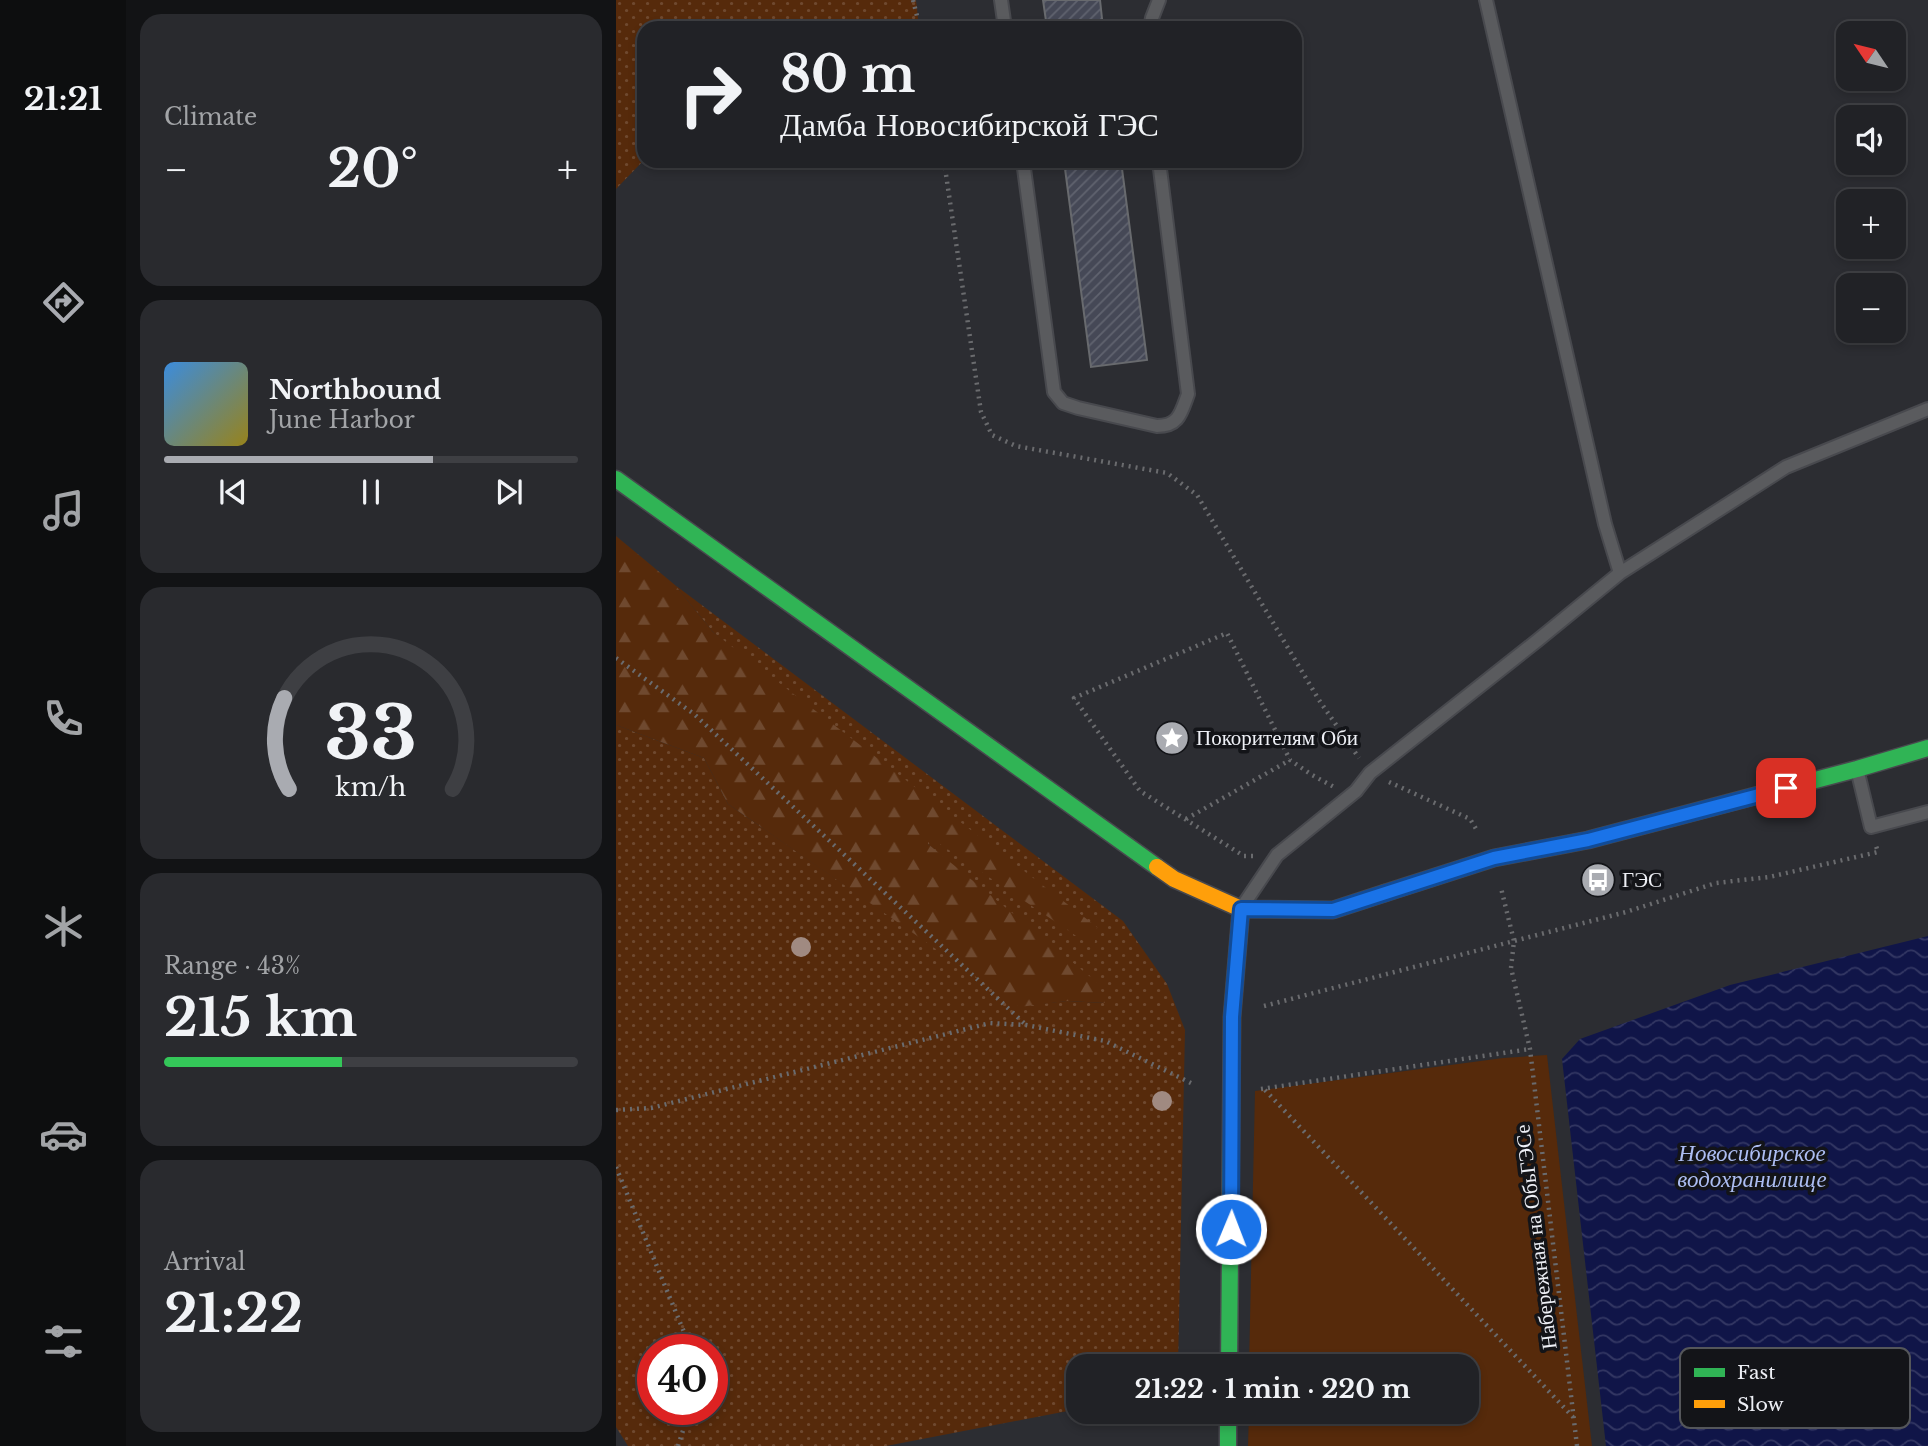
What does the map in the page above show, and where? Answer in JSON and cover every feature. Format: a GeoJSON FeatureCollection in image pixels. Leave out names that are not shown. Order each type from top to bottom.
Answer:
{"type":"FeatureCollection","features":[{"type":"Feature","properties":{"kind":"main road"},"geometry":{"type":"LineString","coordinates":[[616,479],[1174,879],[1241,909],[1333,910],[1494,858],[1588,840],[1928,748]]}},
{"type":"Feature","properties":{"kind":"main road"},"geometry":{"type":"LineString","coordinates":[[1229,1354],[1232,1017],[1241,909]]}},
{"type":"Feature","properties":{"kind":"main road"},"geometry":{"type":"LineString","coordinates":[[1228,1424],[1228,1446]]}},
{"type":"Feature","properties":{"kind":"lane"},"geometry":{"type":"LineString","coordinates":[[1001,0],[1004,21]]}},
{"type":"Feature","properties":{"kind":"lane"},"geometry":{"type":"LineString","coordinates":[[1152,21],[1159,0]]}},
{"type":"Feature","properties":{"kind":"lane"},"geometry":{"type":"LineString","coordinates":[[1486,0],[1605,524],[1620,573]]}},
{"type":"Feature","properties":{"kind":"lane"},"geometry":{"type":"LineString","coordinates":[[1024,168],[1054,392],[1063,403],[1078,408],[1167,426],[1174,423],[1182,412],[1188,394],[1159,168]]}},
{"type":"Feature","properties":{"kind":"lane"},"geometry":{"type":"LineString","coordinates":[[1241,909],[1277,855],[1350,796],[1370,773],[1620,573],[1786,467],[1928,409]]}},
{"type":"Feature","properties":{"kind":"lane"},"geometry":{"type":"LineString","coordinates":[[1857,769],[1871,827],[1928,812]]}},
{"type":"Feature","properties":{"kind":"path"},"geometry":{"type":"LineString","coordinates":[[914,0],[918,21]]}},
{"type":"Feature","properties":{"kind":"path"},"geometry":{"type":"LineString","coordinates":[[945,168],[981,412],[992,435],[1016,446],[1167,473],[1197,495],[1319,701],[1370,773]]}},
{"type":"Feature","properties":{"kind":"path"},"geometry":{"type":"LineString","coordinates":[[1277,855],[1244,856],[1140,791],[1074,698],[1227,633],[1290,760],[1350,796]]}},
{"type":"Feature","properties":{"kind":"path"},"geometry":{"type":"LineString","coordinates":[[616,658],[694,714],[1026,1025]]}},
{"type":"Feature","properties":{"kind":"path"},"geometry":{"type":"LineString","coordinates":[[1186,819],[1290,760]]}},
{"type":"Feature","properties":{"kind":"path","name":"Набережная на ОбьГЭСе"},"geometry":{"type":"LineString","coordinates":[[1370,773],[1470,819],[1494,858],[1514,941],[1511,968],[1530,1049],[1577,1446]]}},
{"type":"Feature","properties":{"kind":"path"},"geometry":{"type":"LineString","coordinates":[[1256,1008],[1626,912],[1716,883],[1769,877],[1878,852],[1871,827]]}},
{"type":"Feature","properties":{"kind":"path"},"geometry":{"type":"LineString","coordinates":[[616,1110],[651,1108],[989,1023],[1026,1025],[1105,1041],[1191,1083]]}},
{"type":"Feature","properties":{"kind":"path"},"geometry":{"type":"LineString","coordinates":[[1232,1091],[1264,1089],[1530,1049]]}},
{"type":"Feature","properties":{"kind":"path"},"geometry":{"type":"LineString","coordinates":[[1264,1089],[1573,1418]]}},
{"type":"Feature","properties":{"kind":"path"},"geometry":{"type":"LineString","coordinates":[[616,1167],[685,1334]]}},
{"type":"Feature","properties":{"kind":"path"},"geometry":{"type":"LineString","coordinates":[[677,1446],[684,1425]]}},
{"type":"Feature","properties":{"kind":"green space"},"geometry":{"type":"Polygon","coordinates":[[[616,0],[916,0],[918,21],[637,21],[637,167],[616,189],[616,0]]]}},
{"type":"Feature","properties":{"kind":"green space"},"geometry":{"type":"Polygon","coordinates":[[[616,536],[675,585],[713,632],[1097,927],[1094,948],[928,836],[928,844],[1099,984],[1105,1003],[1067,1001],[1019,1007],[728,804],[704,758],[616,725],[616,536]]]}},
{"type":"Feature","properties":{"kind":"green space"},"geometry":{"type":"Polygon","coordinates":[[[675,585],[1123,921],[1167,984],[1185,1030],[1178,1354],[1066,1354],[1066,1411],[886,1446],[628,1446],[616,1427],[616,725],[704,758],[728,804],[1019,1006],[1067,1001],[1104,1003],[928,844],[928,835],[1094,947],[713,632],[675,585]]]}},
{"type":"Feature","properties":{"kind":"green space"},"geometry":{"type":"Polygon","coordinates":[[[1547,1055],[1592,1446],[1248,1446],[1249,1424],[1479,1424],[1479,1354],[1249,1354],[1255,1091],[1503,1058],[1547,1055]]]}},
{"type":"Feature","properties":{"kind":"water","name":"Новосибирское водохранилище"},"geometry":{"type":"Polygon","coordinates":[[[1928,936],[1928,1446],[1606,1446],[1562,1059],[1580,1039],[1730,985],[1928,936]]]}},
{"type":"Feature","properties":{"kind":"building"},"geometry":{"type":"Polygon","coordinates":[[[1043,0],[1100,0],[1102,21],[1046,21],[1043,0]]]}},
{"type":"Feature","properties":{"kind":"building"},"geometry":{"type":"Polygon","coordinates":[[[1065,168],[1122,168],[1147,360],[1091,367],[1065,168]]]}},
{"type":"Feature","properties":{"kind":"traffic: fast"},"geometry":{"type":"LineString","coordinates":[[616,479],[1157,867]]}},
{"type":"Feature","properties":{"kind":"traffic: fast"},"geometry":{"type":"LineString","coordinates":[[1385,893],[1494,858],[1588,840],[1928,748]]}},
{"type":"Feature","properties":{"kind":"traffic: fast"},"geometry":{"type":"LineString","coordinates":[[1229,1354],[1232,1017],[1241,909]]}},
{"type":"Feature","properties":{"kind":"traffic: fast"},"geometry":{"type":"LineString","coordinates":[[1228,1424],[1228,1446]]}},
{"type":"Feature","properties":{"kind":"traffic: slow"},"geometry":{"type":"LineString","coordinates":[[1157,867],[1174,879],[1241,909],[1333,910],[1385,893]]}},
{"type":"Feature","properties":{"kind":"place","name":"Покорителям Оби"},"geometry":{"type":"Point","coordinates":[1172,738]}},
{"type":"Feature","properties":{"kind":"place","name":"ГЭС"},"geometry":{"type":"Point","coordinates":[1598,880]}},
{"type":"Feature","properties":{"kind":"route"},"geometry":{"type":"LineString","coordinates":[[1231,1229],[1232,1017],[1241,909],[1333,910],[1494,858],[1588,840],[1786,788]]}}]}
